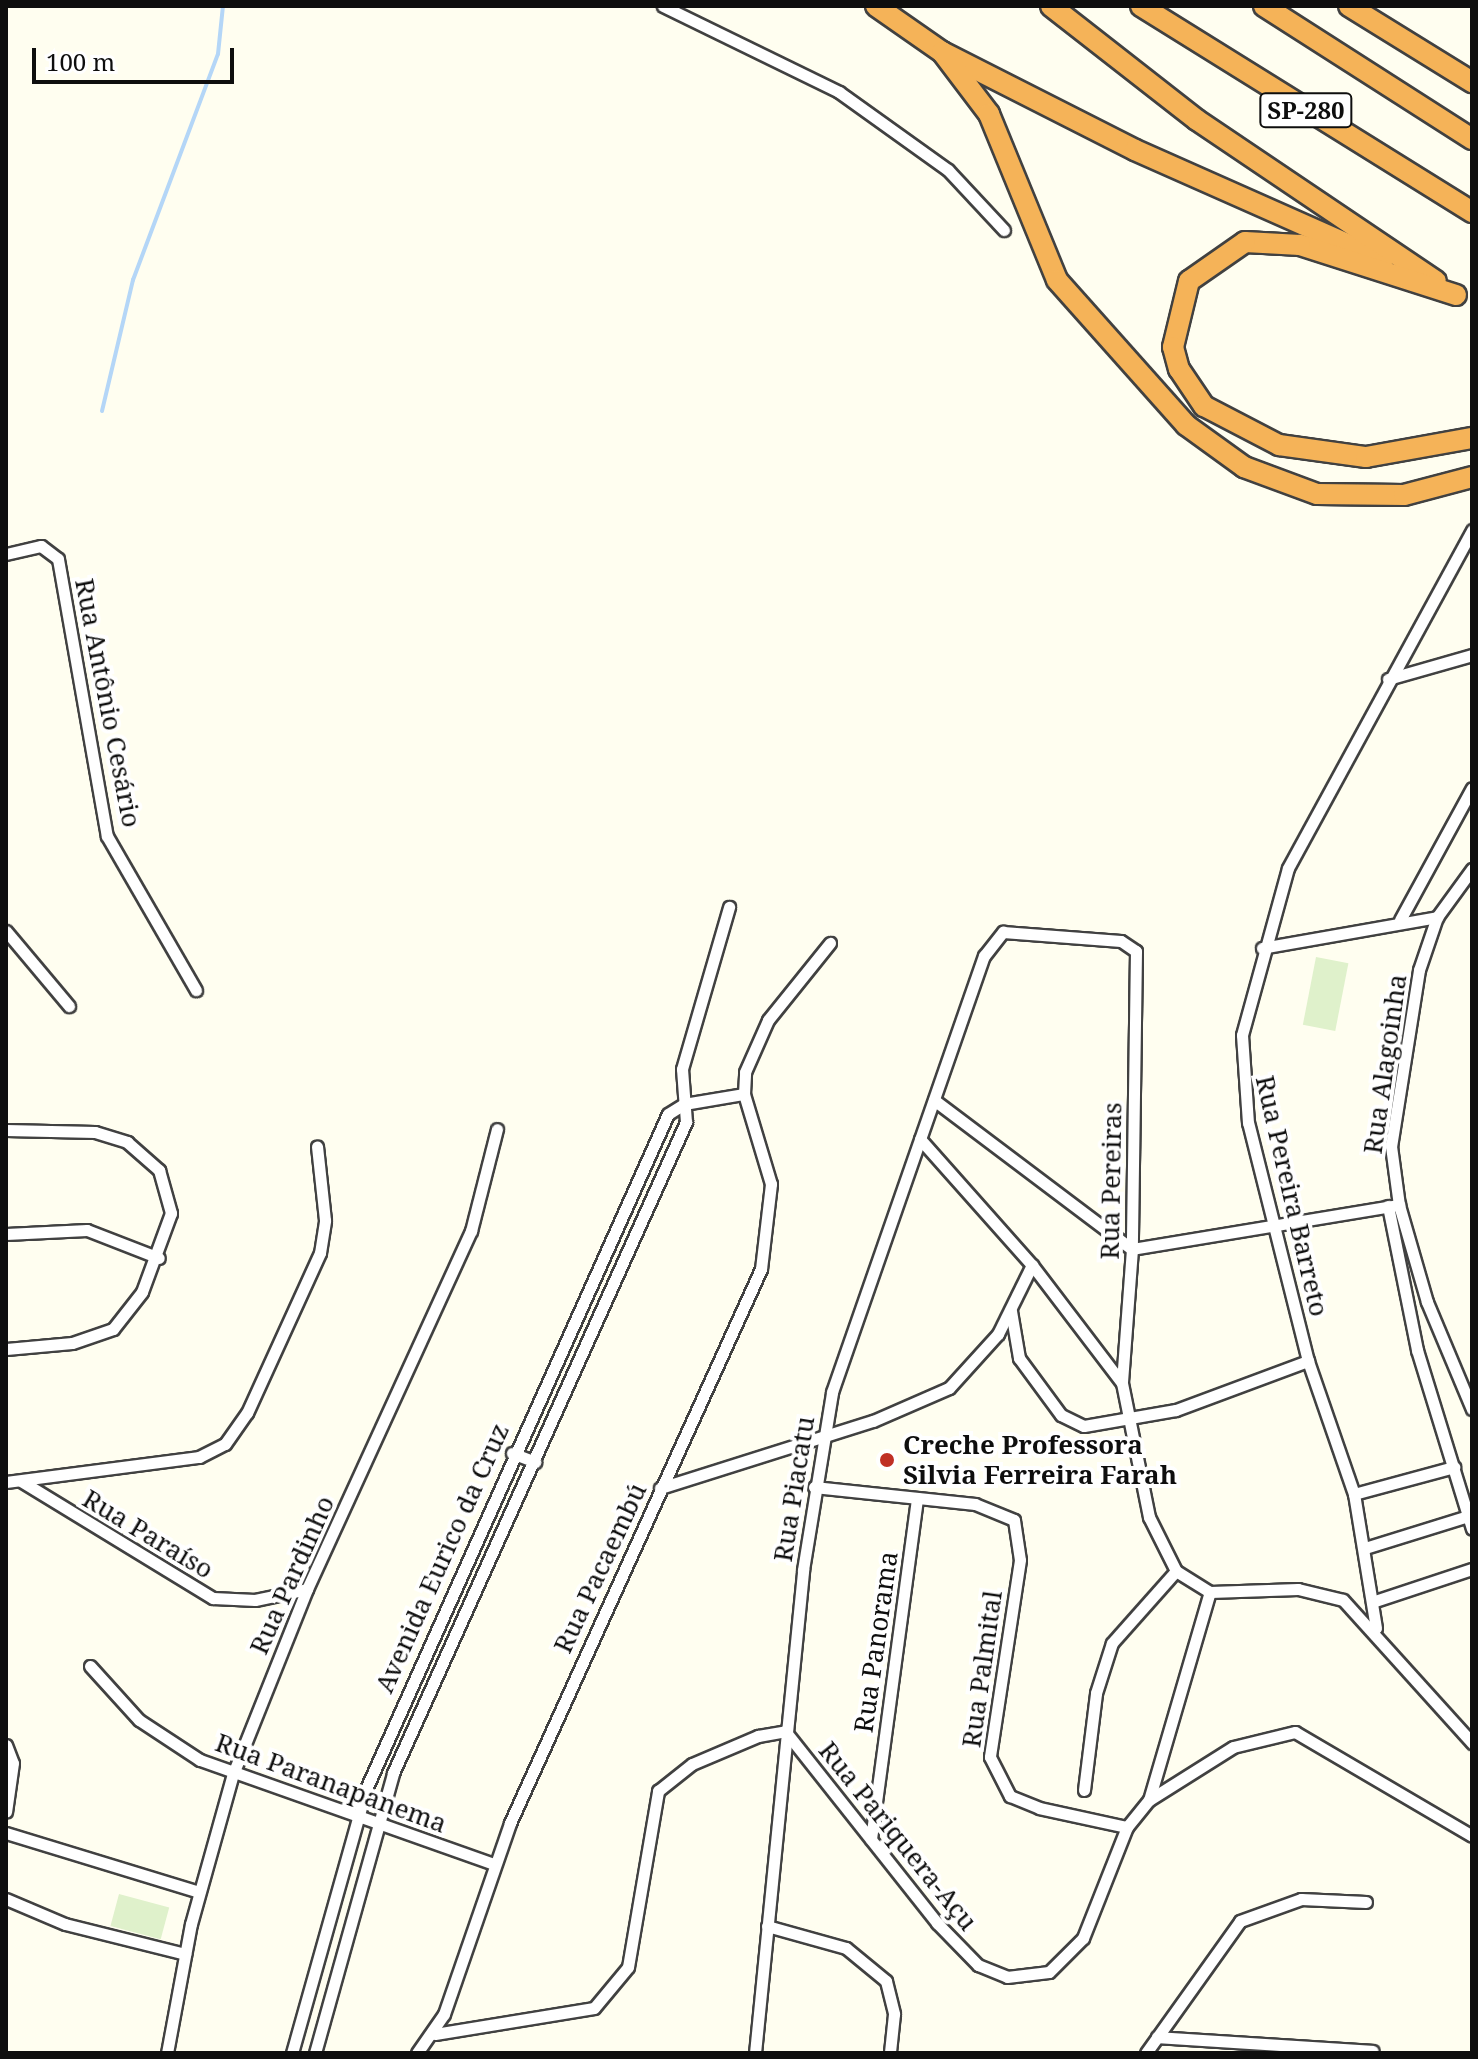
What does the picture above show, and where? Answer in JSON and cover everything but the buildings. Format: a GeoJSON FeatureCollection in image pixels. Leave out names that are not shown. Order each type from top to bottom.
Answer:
{"type":"FeatureCollection","features":[{"type":"Feature","properties":{"kind":"highway"},"geometry":{"type":"LineString","coordinates":[[1051,6],[1197,120],[1464,299]]}},
{"type":"Feature","properties":{"kind":"highway","name":"SP-280"},"geometry":{"type":"LineString","coordinates":[[1141,6],[1472,212]]}},
{"type":"Feature","properties":{"kind":"highway","name":"SP-280"},"geometry":{"type":"LineString","coordinates":[[1264,6],[1472,139]]}},
{"type":"Feature","properties":{"kind":"highway"},"geometry":{"type":"LineString","coordinates":[[1349,6],[1472,82]]}},
{"type":"Feature","properties":{"kind":"highway"},"geometry":{"type":"LineString","coordinates":[[883,10],[942,52],[1135,150],[1464,299]]}},
{"type":"Feature","properties":{"kind":"highway"},"geometry":{"type":"LineString","coordinates":[[1389,31],[1472,66]]}},
{"type":"Feature","properties":{"kind":"highway"},"geometry":{"type":"LineString","coordinates":[[942,52],[989,114],[1038,250],[1057,280],[1186,425],[1244,467],[1317,494],[1404,495],[1472,477]]}},
{"type":"Feature","properties":{"kind":"highway"},"geometry":{"type":"LineString","coordinates":[[1464,299],[1300,245],[1245,242],[1189,281],[1173,347],[1179,369],[1204,406],[1279,445],[1366,457],[1472,438]]}},
{"type":"Feature","properties":{"kind":"street"},"geometry":{"type":"LineString","coordinates":[[663,6],[839,92],[904,135],[1004,230]]}},
{"type":"Feature","properties":{"kind":"street","name":"Rua Pereira Barreto"},"geometry":{"type":"LineString","coordinates":[[1376,1628],[1354,1494],[1308,1361],[1240,1068],[1262,948],[1288,868],[1388,679],[1472,530]]}},
{"type":"Feature","properties":{"kind":"street","name":"Rua Antônio Cesário"},"geometry":{"type":"LineString","coordinates":[[6,554],[41,546],[58,559],[107,836],[196,990]]}},
{"type":"Feature","properties":{"kind":"street"},"geometry":{"type":"LineString","coordinates":[[1388,679],[1472,655]]}},
{"type":"Feature","properties":{"kind":"street"},"geometry":{"type":"LineString","coordinates":[[1400,920],[1472,788]]}},
{"type":"Feature","properties":{"kind":"street","name":"Rua Alagoinha"},"geometry":{"type":"LineString","coordinates":[[1472,869],[1437,917],[1419,970],[1391,1146],[1393,1205],[1427,1302],[1472,1409]]}},
{"type":"Feature","properties":{"kind":"street","name":"Avenida Eurico da Cruz"},"geometry":{"type":"LineString","coordinates":[[315,2053],[376,1823],[535,1462],[652,1207],[686,1122],[682,1069],[729,907]]}},
{"type":"Feature","properties":{"kind":"street"},"geometry":{"type":"LineString","coordinates":[[1262,948],[1400,920],[1437,917]]}},
{"type":"Feature","properties":{"kind":"street"},"geometry":{"type":"LineString","coordinates":[[6,931],[69,1006]]}},
{"type":"Feature","properties":{"kind":"street","name":"Rua Pereiras"},"geometry":{"type":"LineString","coordinates":[[984,956],[1003,932],[1121,941],[1134,946],[1132,1249],[1122,1383],[1124,1418],[1149,1517],[1176,1571]]}},
{"type":"Feature","properties":{"kind":"street"},"geometry":{"type":"LineString","coordinates":[[684,1104],[744,1094],[745,1072],[768,1020],[830,943]]}},
{"type":"Feature","properties":{"kind":"street","name":"Rua Piacatu"},"geometry":{"type":"LineString","coordinates":[[755,2053],[785,1731],[823,1434],[842,1359],[984,956]]}},
{"type":"Feature","properties":{"kind":"street","name":"Rua Pacaembú"},"geometry":{"type":"LineString","coordinates":[[417,2053],[435,2034],[493,1864],[660,1488],[742,1317],[771,1229],[771,1184],[744,1094]]}},
{"type":"Feature","properties":{"kind":"street"},"geometry":{"type":"LineString","coordinates":[[934,1100],[1132,1249],[1278,1230],[1393,1205],[1406,1309],[1472,1529]]}},
{"type":"Feature","properties":{"kind":"street","name":"Avenida Eurico da Cruz"},"geometry":{"type":"LineString","coordinates":[[292,2053],[356,1817],[512,1453],[668,1114],[684,1104]]}},
{"type":"Feature","properties":{"kind":"street","name":"Rua Pardinho"},"geometry":{"type":"LineString","coordinates":[[167,2053],[199,1892],[233,1774],[307,1589],[471,1231],[497,1129]]}},
{"type":"Feature","properties":{"kind":"street"},"geometry":{"type":"LineString","coordinates":[[6,1130],[95,1132],[142,1153],[159,1170],[171,1213],[159,1258],[131,1312],[113,1329],[72,1343],[6,1349]]}},
{"type":"Feature","properties":{"kind":"street"},"geometry":{"type":"LineString","coordinates":[[920,1139],[1032,1265],[1122,1383]]}},
{"type":"Feature","properties":{"kind":"street"},"geometry":{"type":"LineString","coordinates":[[6,1482],[199,1457],[237,1430],[320,1253],[325,1220],[317,1146]]}},
{"type":"Feature","properties":{"kind":"street"},"geometry":{"type":"LineString","coordinates":[[6,1234],[87,1230],[159,1258]]}},
{"type":"Feature","properties":{"kind":"street"},"geometry":{"type":"LineString","coordinates":[[660,1488],[949,1388],[970,1371],[1011,1310],[1032,1265]]}},
{"type":"Feature","properties":{"kind":"street"},"geometry":{"type":"LineString","coordinates":[[1406,1309],[1427,1302]]}},
{"type":"Feature","properties":{"kind":"street"},"geometry":{"type":"LineString","coordinates":[[1011,1310],[1019,1358],[1061,1415],[1084,1426],[1210,1400],[1308,1361]]}},
{"type":"Feature","properties":{"kind":"street"},"geometry":{"type":"LineString","coordinates":[[512,1453],[535,1462]]}},
{"type":"Feature","properties":{"kind":"street"},"geometry":{"type":"LineString","coordinates":[[1354,1494],[1454,1467]]}},
{"type":"Feature","properties":{"kind":"street","name":"Rua Paraíso"},"geometry":{"type":"LineString","coordinates":[[21,1481],[213,1598],[255,1600],[307,1589]]}},
{"type":"Feature","properties":{"kind":"street","name":"Rua Palmital"},"geometry":{"type":"LineString","coordinates":[[814,1487],[995,1509],[1014,1520],[1022,1539],[988,1740],[1000,1785],[1039,1808],[1127,1827]]}},
{"type":"Feature","properties":{"kind":"street","name":"Rua Panorama"},"geometry":{"type":"LineString","coordinates":[[871,1839],[917,1498]]}},
{"type":"Feature","properties":{"kind":"street"},"geometry":{"type":"LineString","coordinates":[[1365,1548],[1468,1516]]}},
{"type":"Feature","properties":{"kind":"street"},"geometry":{"type":"LineString","coordinates":[[1372,1602],[1472,1569]]}},
{"type":"Feature","properties":{"kind":"street"},"geometry":{"type":"LineString","coordinates":[[1084,1790],[1096,1693],[1112,1643],[1176,1571],[1210,1592],[1323,1592],[1376,1628],[1472,1743]]}},
{"type":"Feature","properties":{"kind":"street"},"geometry":{"type":"LineString","coordinates":[[1149,1800],[1210,1592]]}},
{"type":"Feature","properties":{"kind":"street","name":"Rua Paranapanema"},"geometry":{"type":"LineString","coordinates":[[90,1666],[139,1720],[233,1774],[493,1864]]}},
{"type":"Feature","properties":{"kind":"street"},"geometry":{"type":"LineString","coordinates":[[435,2034],[594,2008],[628,1967],[658,1791],[722,1750],[785,1731]]}},
{"type":"Feature","properties":{"kind":"street","name":"Rua Pariquera-Açu"},"geometry":{"type":"LineString","coordinates":[[785,1731],[962,1951],[978,1965],[1025,1979],[1049,1972],[1083,1938],[1127,1827]]}},
{"type":"Feature","properties":{"kind":"street"},"geometry":{"type":"LineString","coordinates":[[1127,1827],[1149,1800],[1233,1747],[1295,1732],[1472,1836]]}},
{"type":"Feature","properties":{"kind":"street"},"geometry":{"type":"LineString","coordinates":[[6,1745],[13,1763],[6,1812]]}},
{"type":"Feature","properties":{"kind":"street"},"geometry":{"type":"LineString","coordinates":[[6,1833],[199,1892]]}},
{"type":"Feature","properties":{"kind":"street"},"geometry":{"type":"LineString","coordinates":[[6,1899],[65,1924],[185,1954]]}},
{"type":"Feature","properties":{"kind":"street"},"geometry":{"type":"LineString","coordinates":[[1146,2053],[1223,1940],[1257,1909],[1301,1899],[1366,1902]]}},
{"type":"Feature","properties":{"kind":"street"},"geometry":{"type":"LineString","coordinates":[[767,1926],[856,1954],[886,1981],[894,2014],[890,2053]]}},
{"type":"Feature","properties":{"kind":"street"},"geometry":{"type":"LineString","coordinates":[[1157,2037],[1373,2051]]}},
{"type":"Feature","properties":{"kind":"green space"},"geometry":{"type":"Polygon","coordinates":[[[1316,957],[1348,963],[1335,1031],[1303,1025],[1316,957]]]}},
{"type":"Feature","properties":{"kind":"green space"},"geometry":{"type":"Polygon","coordinates":[[[119,1894],[169,1907],[161,1939],[110,1926],[119,1894]]]}},
{"type":"Feature","properties":{"kind":"waterway"},"geometry":{"type":"LineString","coordinates":[[102,411],[133,280],[218,54],[223,6]]}},
{"type":"Feature","properties":{"kind":"place","name":"Creche Professora Silvia Ferreira Farah"},"geometry":{"type":"Point","coordinates":[887,1460]}}]}
